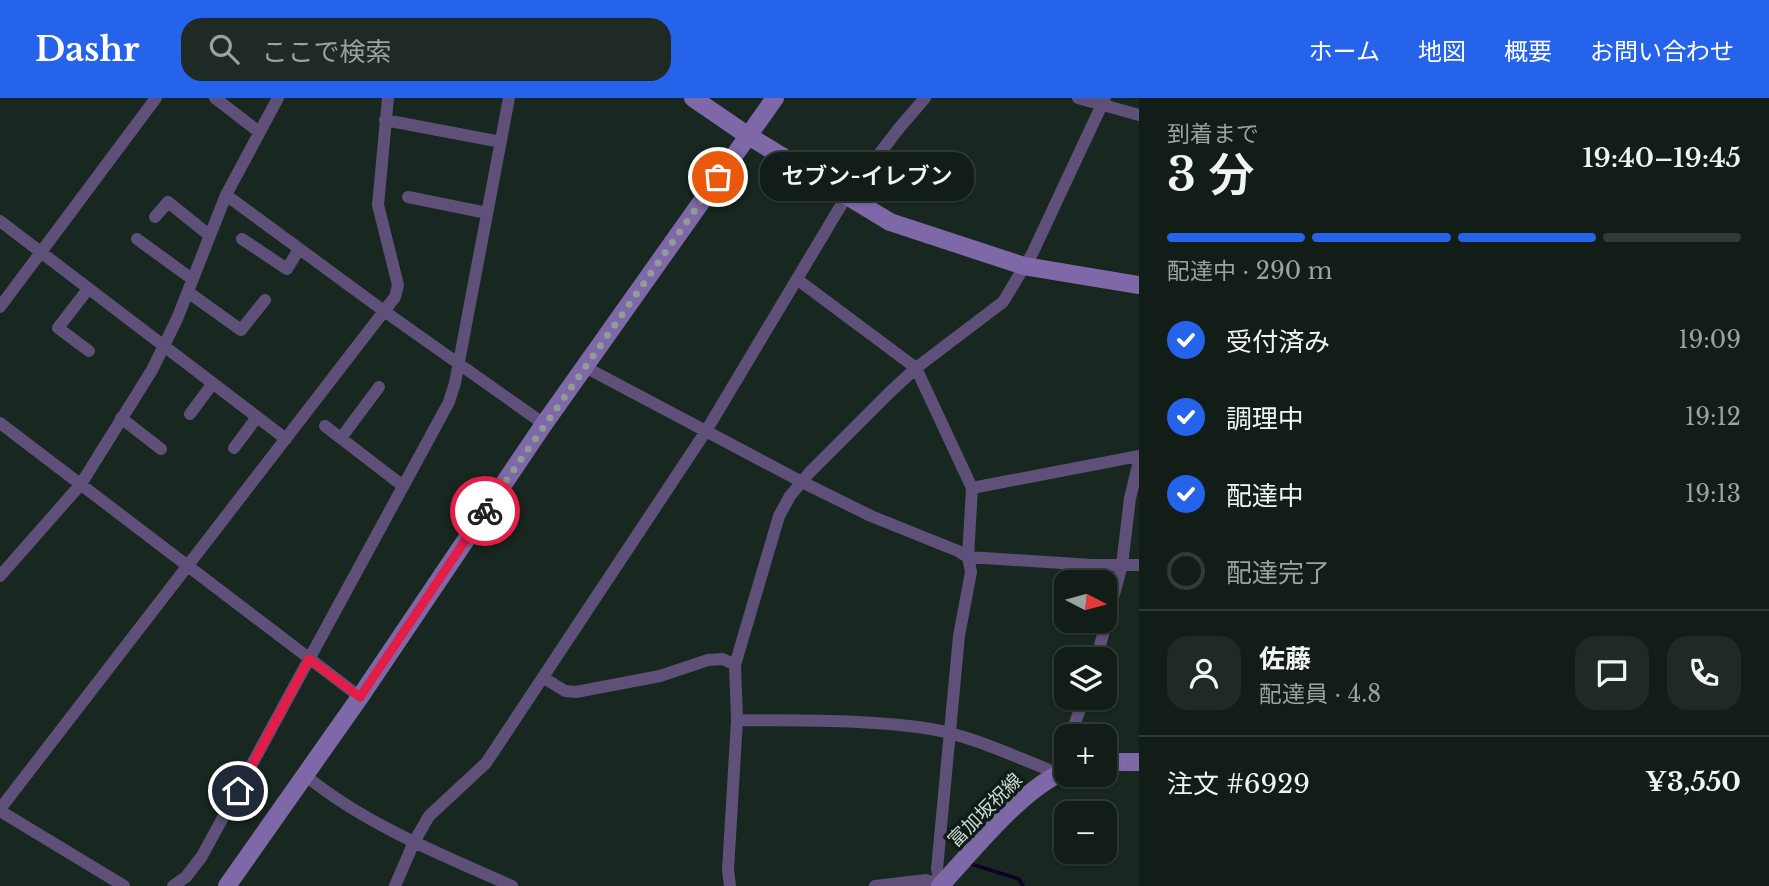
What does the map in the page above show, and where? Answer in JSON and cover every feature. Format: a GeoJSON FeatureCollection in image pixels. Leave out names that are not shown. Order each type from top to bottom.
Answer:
{"type":"FeatureCollection","features":[{"type":"Feature","properties":{"kind":"street"},"geometry":{"type":"LineString","coordinates":[[0,307],[156,98]]}},
{"type":"Feature","properties":{"kind":"street"},"geometry":{"type":"LineString","coordinates":[[215,98],[259,132]]}},
{"type":"Feature","properties":{"kind":"street"},"geometry":{"type":"LineString","coordinates":[[0,576],[81,484],[165,348],[226,195],[278,98]]}},
{"type":"Feature","properties":{"kind":"street"},"geometry":{"type":"LineString","coordinates":[[124,886],[0,810],[395,297],[398,285],[378,205],[387,98]]}},
{"type":"Feature","properties":{"kind":"street"},"geometry":{"type":"LineString","coordinates":[[173,886],[186,877],[202,856],[449,402],[509,98]]}},
{"type":"Feature","properties":{"kind":"street"},"geometry":{"type":"LineString","coordinates":[[693,98],[747,135],[890,222],[1024,266],[1139,285]]}},
{"type":"Feature","properties":{"kind":"street"},"geometry":{"type":"LineString","coordinates":[[227,886],[360,697],[544,424],[775,98]]}},
{"type":"Feature","properties":{"kind":"street"},"geometry":{"type":"LineString","coordinates":[[395,886],[414,842],[429,816],[486,763],[706,431],[846,197],[925,98]]}},
{"type":"Feature","properties":{"kind":"street"},"geometry":{"type":"LineString","coordinates":[[1078,98],[1103,102],[1139,115]]}},
{"type":"Feature","properties":{"kind":"street"},"geometry":{"type":"LineString","coordinates":[[730,886],[729,844],[737,720],[735,665],[779,516],[802,482],[916,368],[1003,302],[1032,254],[1103,102]]}},
{"type":"Feature","properties":{"kind":"street"},"geometry":{"type":"LineString","coordinates":[[385,120],[501,142]]}},
{"type":"Feature","properties":{"kind":"street"},"geometry":{"type":"LineString","coordinates":[[226,195],[544,424]]}},
{"type":"Feature","properties":{"kind":"street"},"geometry":{"type":"LineString","coordinates":[[408,197],[487,213]]}},
{"type":"Feature","properties":{"kind":"street"},"geometry":{"type":"LineString","coordinates":[[155,217],[168,202],[209,235]]}},
{"type":"Feature","properties":{"kind":"street"},"geometry":{"type":"LineString","coordinates":[[0,221],[286,439]]}},
{"type":"Feature","properties":{"kind":"street"},"geometry":{"type":"LineString","coordinates":[[137,239],[241,330],[265,300]]}},
{"type":"Feature","properties":{"kind":"street"},"geometry":{"type":"LineString","coordinates":[[242,239],[286,269],[299,249]]}},
{"type":"Feature","properties":{"kind":"street"},"geometry":{"type":"LineString","coordinates":[[798,280],[916,368],[972,488],[968,557],[971,572],[959,636],[949,733],[937,869],[940,885]]}},
{"type":"Feature","properties":{"kind":"street"},"geometry":{"type":"LineString","coordinates":[[89,289],[58,328],[89,351]]}},
{"type":"Feature","properties":{"kind":"street"},"geometry":{"type":"LineString","coordinates":[[585,367],[802,482],[866,511],[871,516],[968,557],[1139,565]]}},
{"type":"Feature","properties":{"kind":"street"},"geometry":{"type":"LineString","coordinates":[[190,414],[213,383]]}},
{"type":"Feature","properties":{"kind":"street"},"geometry":{"type":"LineString","coordinates":[[341,438],[379,387]]}},
{"type":"Feature","properties":{"kind":"street"},"geometry":{"type":"LineString","coordinates":[[234,448],[257,417]]}},
{"type":"Feature","properties":{"kind":"street"},"geometry":{"type":"LineString","coordinates":[[121,418],[161,449]]}},
{"type":"Feature","properties":{"kind":"street"},"geometry":{"type":"LineString","coordinates":[[0,423],[360,697]]}},
{"type":"Feature","properties":{"kind":"street"},"geometry":{"type":"LineString","coordinates":[[325,426],[403,486]]}},
{"type":"Feature","properties":{"kind":"street"},"geometry":{"type":"LineString","coordinates":[[972,488],[1139,458],[1130,498],[1122,565],[1100,647]]}},
{"type":"Feature","properties":{"kind":"street"},"geometry":{"type":"LineString","coordinates":[[544,678],[565,691],[576,692],[660,676],[708,660],[723,659],[735,665]]}},
{"type":"Feature","properties":{"kind":"street"},"geometry":{"type":"LineString","coordinates":[[737,720],[870,724],[929,729],[992,746],[1054,771]]}},
{"type":"Feature","properties":{"kind":"street"},"geometry":{"type":"LineString","coordinates":[[1117,762],[1139,762]]}},
{"type":"Feature","properties":{"kind":"street"},"geometry":{"type":"LineString","coordinates":[[305,775],[324,791],[414,842],[512,886]]}},
{"type":"Feature","properties":{"kind":"street","name":"富加坂祝線"},"geometry":{"type":"LineString","coordinates":[[940,885],[1019,802],[1038,785],[1054,776]]}},
{"type":"Feature","properties":{"kind":"street"},"geometry":{"type":"LineString","coordinates":[[876,886],[926,880],[940,885]]}},
{"type":"Feature","properties":{"kind":"waterway"},"geometry":{"type":"LineString","coordinates":[[971,864],[1019,879],[1023,886]]}},
{"type":"Feature","properties":{"kind":"way so far"},"geometry":{"type":"LineString","coordinates":[[485,511],[718,177]]}},
{"type":"Feature","properties":{"kind":"place","name":"セブン-イレブン"},"geometry":{"type":"Point","coordinates":[718,177]}},
{"type":"Feature","properties":{"kind":"route"},"geometry":{"type":"LineString","coordinates":[[238,791],[309,659],[360,697],[485,511]]}}]}
